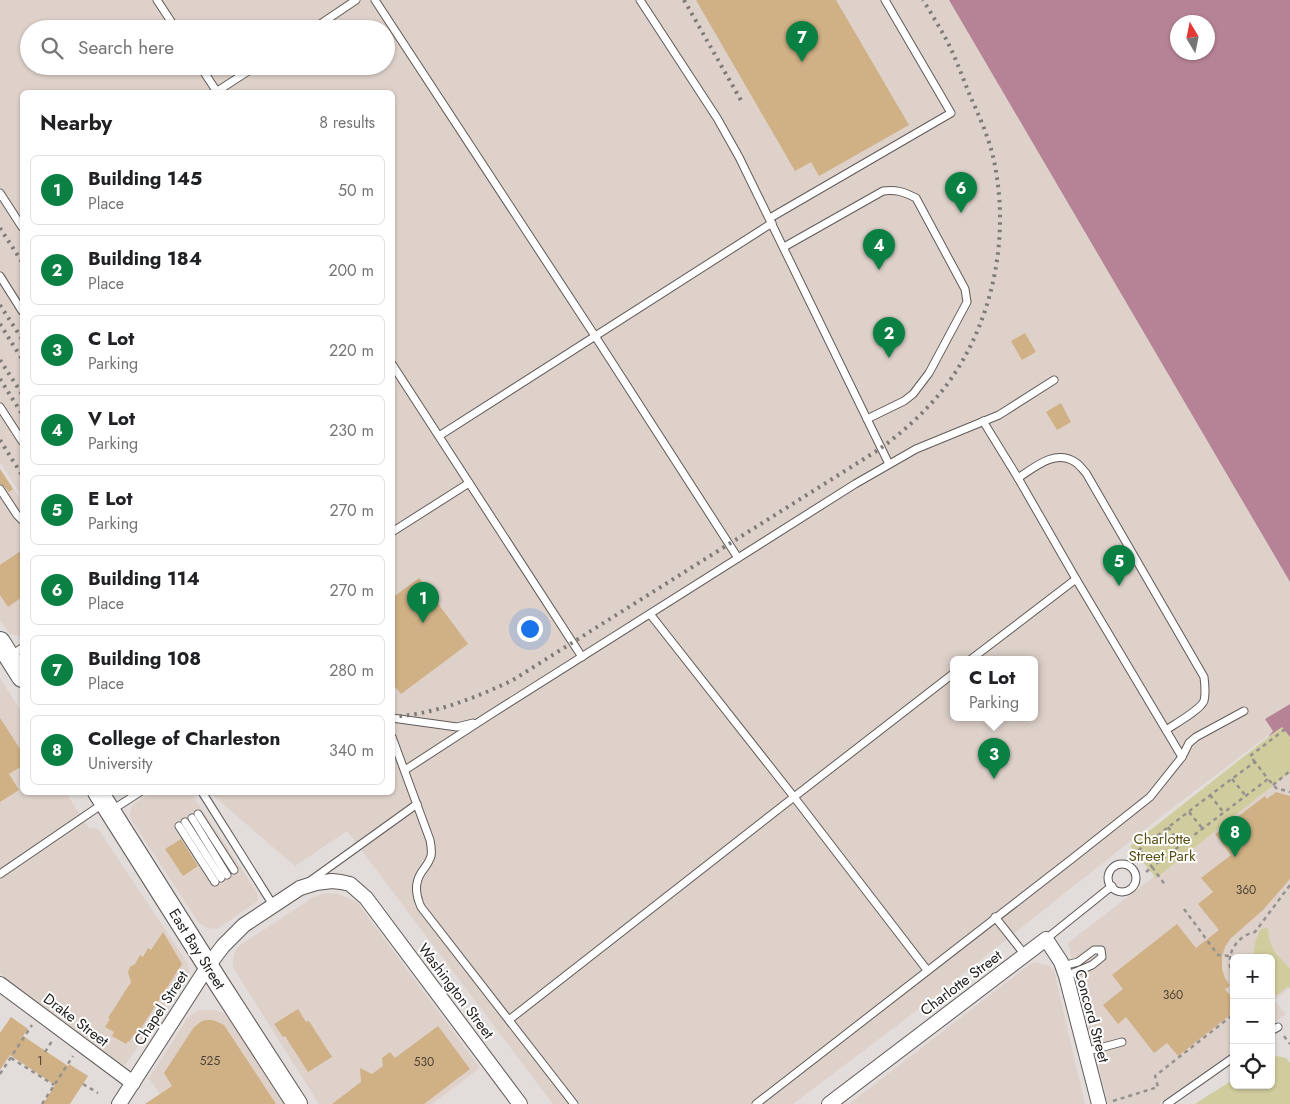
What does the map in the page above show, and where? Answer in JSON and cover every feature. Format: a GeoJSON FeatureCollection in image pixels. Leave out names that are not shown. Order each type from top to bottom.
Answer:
{"type":"FeatureCollection","features":[{"type":"Feature","properties":{"kind":"main road"},"geometry":{"type":"LineString","coordinates":[[11,649],[20,672]]}},
{"type":"Feature","properties":{"kind":"main road","name":"East Bay Street"},"geometry":{"type":"LineString","coordinates":[[104,802],[297,1104]]}},
{"type":"Feature","properties":{"kind":"street","name":"Chapel Street"},"geometry":{"type":"LineString","coordinates":[[119,1104],[208,966],[223,946],[244,925],[300,888],[316,884],[332,881],[350,884],[366,898]]}},
{"type":"Feature","properties":{"kind":"street","name":"Washington Street"},"geometry":{"type":"LineString","coordinates":[[366,898],[520,1104]]}},
{"type":"Feature","properties":{"kind":"street","name":"Charlotte Street"},"geometry":{"type":"LineString","coordinates":[[829,1104],[1046,939]]}},
{"type":"Feature","properties":{"kind":"street","name":"Concord Street"},"geometry":{"type":"LineString","coordinates":[[1046,939],[1064,971],[1085,1052],[1105,1103]]}},
{"type":"Feature","properties":{"kind":"street","name":"Drake Street"},"geometry":{"type":"LineString","coordinates":[[0,984],[133,1083]]}},
{"type":"Feature","properties":{"kind":"lane"},"geometry":{"type":"LineString","coordinates":[[157,0],[170,20]]}},
{"type":"Feature","properties":{"kind":"lane"},"geometry":{"type":"LineString","coordinates":[[326,20],[356,0]]}},
{"type":"Feature","properties":{"kind":"lane"},"geometry":{"type":"LineString","coordinates":[[374,0],[387,20]]}},
{"type":"Feature","properties":{"kind":"lane"},"geometry":{"type":"LineString","coordinates":[[640,0],[717,118],[739,157],[889,464]]}},
{"type":"Feature","properties":{"kind":"lane"},"geometry":{"type":"LineString","coordinates":[[439,436],[771,220],[951,113],[885,0]]}},
{"type":"Feature","properties":{"kind":"lane"},"geometry":{"type":"LineString","coordinates":[[395,32],[738,558]]}},
{"type":"Feature","properties":{"kind":"lane"},"geometry":{"type":"LineString","coordinates":[[206,75],[216,90]]}},
{"type":"Feature","properties":{"kind":"lane"},"geometry":{"type":"LineString","coordinates":[[220,90],[242,75]]}},
{"type":"Feature","properties":{"kind":"lane"},"geometry":{"type":"LineString","coordinates":[[784,247],[883,191],[904,192],[916,198],[965,289],[967,302],[929,373],[919,387],[904,401],[867,419]]}},
{"type":"Feature","properties":{"kind":"lane"},"geometry":{"type":"LineString","coordinates":[[0,193],[20,222]]}},
{"type":"Feature","properties":{"kind":"lane"},"geometry":{"type":"LineString","coordinates":[[0,276],[20,308]]}},
{"type":"Feature","properties":{"kind":"lane"},"geometry":{"type":"LineString","coordinates":[[395,369],[582,657]]}},
{"type":"Feature","properties":{"kind":"lane"},"geometry":{"type":"LineString","coordinates":[[405,770],[889,464],[916,449],[999,415],[1054,380]]}},
{"type":"Feature","properties":{"kind":"lane"},"geometry":{"type":"LineString","coordinates":[[0,407],[20,438]]}},
{"type":"Feature","properties":{"kind":"lane"},"geometry":{"type":"LineString","coordinates":[[983,421],[1182,757]]}},
{"type":"Feature","properties":{"kind":"lane"},"geometry":{"type":"LineString","coordinates":[[1018,478],[1054,457],[1067,458],[1076,462],[1086,473],[1204,677],[1206,691],[1203,703],[1166,730]]}},
{"type":"Feature","properties":{"kind":"lane"},"geometry":{"type":"LineString","coordinates":[[395,530],[470,483]]}},
{"type":"Feature","properties":{"kind":"lane"},"geometry":{"type":"LineString","coordinates":[[0,489],[20,518]]}},
{"type":"Feature","properties":{"kind":"lane"},"geometry":{"type":"LineString","coordinates":[[975,656],[1076,579]]}},
{"type":"Feature","properties":{"kind":"lane"},"geometry":{"type":"LineString","coordinates":[[650,614],[927,970]]}},
{"type":"Feature","properties":{"kind":"lane"},"geometry":{"type":"LineString","coordinates":[[509,1020],[950,676]]}},
{"type":"Feature","properties":{"kind":"lane"},"geometry":{"type":"LineString","coordinates":[[756,1104],[1150,797],[1182,757],[1189,743],[1196,737],[1244,711]]}},
{"type":"Feature","properties":{"kind":"lane"},"geometry":{"type":"LineString","coordinates":[[395,718],[457,727],[485,718]]}},
{"type":"Feature","properties":{"kind":"lane"},"geometry":{"type":"LineString","coordinates":[[395,745],[430,840],[432,852],[428,864],[416,884],[417,897],[421,907],[574,1104]]}},
{"type":"Feature","properties":{"kind":"lane"},"geometry":{"type":"LineString","coordinates":[[0,874],[104,802],[129,795]]}},
{"type":"Feature","properties":{"kind":"lane"},"geometry":{"type":"LineString","coordinates":[[204,795],[274,905]]}},
{"type":"Feature","properties":{"kind":"lane"},"geometry":{"type":"LineString","coordinates":[[300,888],[417,804]]}},
{"type":"Feature","properties":{"kind":"lane"},"geometry":{"type":"LineString","coordinates":[[188,820],[234,870]]}},
{"type":"Feature","properties":{"kind":"lane"},"geometry":{"type":"LineString","coordinates":[[188,820],[221,878],[188,820]]}},
{"type":"Feature","properties":{"kind":"lane","name":"Charlotte Street"},"geometry":{"type":"LineString","coordinates":[[1046,939],[1112,886]]}},
{"type":"Feature","properties":{"kind":"lane"},"geometry":{"type":"LineString","coordinates":[[996,917],[1025,955]]}},
{"type":"Feature","properties":{"kind":"lane"},"geometry":{"type":"LineString","coordinates":[[1094,950],[1101,950],[1102,957],[1092,965],[1064,971],[1094,950]]}},
{"type":"Feature","properties":{"kind":"lane"},"geometry":{"type":"LineString","coordinates":[[1085,1052],[1122,1042]]}},
{"type":"Feature","properties":{"kind":"lane"},"geometry":{"type":"LineString","coordinates":[[1166,1104],[1230,1060]]}},
{"type":"Feature","properties":{"kind":"path"},"geometry":{"type":"LineString","coordinates":[[1290,732],[1284,730],[1250,756],[1272,785],[1290,792]]}},
{"type":"Feature","properties":{"kind":"path"},"geometry":{"type":"LineString","coordinates":[[1132,854],[1255,762]]}},
{"type":"Feature","properties":{"kind":"path"},"geometry":{"type":"LineString","coordinates":[[1272,785],[1290,771]]}},
{"type":"Feature","properties":{"kind":"path"},"geometry":{"type":"LineString","coordinates":[[1232,779],[1246,796]]}},
{"type":"Feature","properties":{"kind":"path"},"geometry":{"type":"LineString","coordinates":[[1146,872],[1268,779]]}},
{"type":"Feature","properties":{"kind":"path"},"geometry":{"type":"LineString","coordinates":[[1210,795],[1224,813]]}},
{"type":"Feature","properties":{"kind":"path"},"geometry":{"type":"LineString","coordinates":[[1189,812],[1203,829]]}},
{"type":"Feature","properties":{"kind":"path"},"geometry":{"type":"LineString","coordinates":[[1168,827],[1181,845]]}},
{"type":"Feature","properties":{"kind":"path"},"geometry":{"type":"LineString","coordinates":[[1139,849],[1166,886]]}},
{"type":"Feature","properties":{"kind":"path"},"geometry":{"type":"LineString","coordinates":[[1231,954],[1237,941],[1255,932],[1290,885]]}},
{"type":"Feature","properties":{"kind":"path"},"geometry":{"type":"LineString","coordinates":[[1184,909],[1218,955],[1230,956]]}},
{"type":"Feature","properties":{"kind":"path"},"geometry":{"type":"LineString","coordinates":[[1105,1103],[1158,1087],[1155,1076],[1230,1017]]}},
{"type":"Feature","properties":{"kind":"path"},"geometry":{"type":"LineString","coordinates":[[0,1074],[33,1024]]}},
{"type":"Feature","properties":{"kind":"path"},"geometry":{"type":"LineString","coordinates":[[46,1052],[53,1039]]}},
{"type":"Feature","properties":{"kind":"path"},"geometry":{"type":"LineString","coordinates":[[42,1104],[74,1055]]}},
{"type":"Feature","properties":{"kind":"path"},"geometry":{"type":"LineString","coordinates":[[10,1058],[54,1085]]}},
{"type":"Feature","properties":{"kind":"path"},"geometry":{"type":"LineString","coordinates":[[83,1084],[98,1093]]}},
{"type":"Feature","properties":{"kind":"shaded area"},"geometry":{"type":"Polygon","coordinates":[[[0,0],[949,0],[1290,582],[1290,704],[1265,719],[1274,731],[1171,809],[916,1011],[793,1104],[553,1104],[347,831],[295,866],[214,795],[395,795],[395,90],[20,90],[20,494],[0,462],[0,0]]]}},
{"type":"Feature","properties":{"kind":"shaded area"},"geometry":{"type":"Polygon","coordinates":[[[949,0],[1290,0],[1290,582],[949,0]]]}},
{"type":"Feature","properties":{"kind":"shaded area"},"geometry":{"type":"Polygon","coordinates":[[[0,468],[20,499],[20,636],[10,634],[0,620],[0,468]]]}},
{"type":"Feature","properties":{"kind":"shaded area"},"geometry":{"type":"Polygon","coordinates":[[[0,678],[20,710],[20,795],[67,795],[89,828],[99,830],[188,964],[189,973],[126,1064],[122,1065],[0,973],[0,678]]]}},
{"type":"Feature","properties":{"kind":"shaded area"},"geometry":{"type":"Polygon","coordinates":[[[1290,704],[1290,737],[1282,727],[1268,737],[1273,731],[1265,719],[1290,704]]]}},
{"type":"Feature","properties":{"kind":"shaded area"},"geometry":{"type":"Polygon","coordinates":[[[1290,772],[1290,988],[1275,999],[1275,954],[1230,954],[1230,1054],[1158,1104],[1108,1104],[1068,943],[1290,772]]]}},
{"type":"Feature","properties":{"kind":"shaded area"},"geometry":{"type":"Polygon","coordinates":[[[149,795],[192,795],[257,892],[258,901],[217,929],[208,928],[199,923],[130,818],[133,804],[149,795]]]}},
{"type":"Feature","properties":{"kind":"shaded area"},"geometry":{"type":"Polygon","coordinates":[[[329,893],[338,894],[357,902],[480,1068],[432,1104],[319,1104],[233,967],[235,952],[239,946],[312,898],[329,893]]]}},
{"type":"Feature","properties":{"kind":"shaded area"},"geometry":{"type":"Polygon","coordinates":[[[1036,962],[1049,966],[1054,971],[1085,1104],[849,1104],[1030,964],[1036,962]]]}},
{"type":"Feature","properties":{"kind":"shaded area"},"geometry":{"type":"Polygon","coordinates":[[[1275,1001],[1286,1014],[1275,1022],[1275,1001]]]}},
{"type":"Feature","properties":{"kind":"shaded area"},"geometry":{"type":"Polygon","coordinates":[[[200,1010],[215,1010],[223,1013],[231,1021],[284,1104],[167,1104],[149,1078],[187,1019],[200,1010]]]}},
{"type":"Feature","properties":{"kind":"green space","name":"Charlotte Street Park"},"geometry":{"type":"Polygon","coordinates":[[[1284,725],[1290,728],[1290,772],[1156,878],[1130,846],[1284,725]]]}},
{"type":"Feature","properties":{"kind":"green space"},"geometry":{"type":"Polygon","coordinates":[[[1268,928],[1274,951],[1290,968],[1290,988],[1288,986],[1275,996],[1275,954],[1254,954],[1256,939],[1261,929],[1268,928]]]}},
{"type":"Feature","properties":{"kind":"green space"},"geometry":{"type":"Polygon","coordinates":[[[1275,1056],[1286,1058],[1290,1063],[1290,1104],[1195,1104],[1230,1082],[1230,1089],[1275,1089],[1275,1056]]]}},
{"type":"Feature","properties":{"kind":"building"},"geometry":{"type":"Polygon","coordinates":[[[696,0],[836,0],[909,125],[819,176],[811,162],[795,171],[696,0]]]}},
{"type":"Feature","properties":{"kind":"building"},"geometry":{"type":"Polygon","coordinates":[[[1025,333],[1036,352],[1022,360],[1011,341],[1025,333]]]}},
{"type":"Feature","properties":{"kind":"building"},"geometry":{"type":"Polygon","coordinates":[[[1061,403],[1071,422],[1057,430],[1046,412],[1061,403]]]}},
{"type":"Feature","properties":{"kind":"building"},"geometry":{"type":"Polygon","coordinates":[[[0,469],[13,489],[9,492],[0,484],[0,469]]]}},
{"type":"Feature","properties":{"kind":"building"},"geometry":{"type":"Polygon","coordinates":[[[20,551],[20,598],[8,607],[0,595],[0,565],[20,551]]]}},
{"type":"Feature","properties":{"kind":"building"},"geometry":{"type":"Polygon","coordinates":[[[419,578],[468,644],[401,694],[395,687],[395,596],[419,578]]]}},
{"type":"Feature","properties":{"kind":"building"},"geometry":{"type":"Polygon","coordinates":[[[0,718],[20,749],[20,767],[9,774],[19,790],[0,802],[0,718]]]}},
{"type":"Feature","properties":{"kind":"building"},"geometry":{"type":"Polygon","coordinates":[[[1276,792],[1290,796],[1290,879],[1263,910],[1230,939],[1225,947],[1222,956],[1222,969],[1230,986],[1225,989],[1230,995],[1230,1015],[1178,1056],[1167,1043],[1154,1053],[1126,1017],[1118,1024],[1103,1005],[1123,989],[1112,975],[1177,924],[1196,948],[1219,930],[1198,904],[1213,892],[1201,878],[1231,855],[1215,834],[1265,796],[1267,799],[1276,792]]]}},
{"type":"Feature","properties":{"kind":"building"},"geometry":{"type":"Polygon","coordinates":[[[181,839],[198,866],[183,876],[165,849],[181,839]]]}},
{"type":"Feature","properties":{"kind":"building"},"geometry":{"type":"Polygon","coordinates":[[[163,932],[182,964],[136,1036],[134,1034],[126,1044],[112,1036],[114,1032],[105,1027],[110,1019],[108,1018],[131,982],[128,972],[130,967],[135,964],[140,955],[143,957],[148,948],[151,950],[163,932]]]}},
{"type":"Feature","properties":{"kind":"building"},"geometry":{"type":"Polygon","coordinates":[[[298,1009],[306,1022],[309,1021],[332,1057],[308,1072],[285,1036],[283,1037],[274,1024],[298,1009]]]}},
{"type":"Feature","properties":{"kind":"building"},"geometry":{"type":"Polygon","coordinates":[[[11,1017],[28,1029],[23,1036],[68,1066],[69,1064],[88,1076],[70,1104],[43,1104],[55,1085],[10,1055],[0,1070],[0,1033],[11,1017]]]}},
{"type":"Feature","properties":{"kind":"building"},"geometry":{"type":"Polygon","coordinates":[[[207,1020],[213,1020],[224,1025],[276,1104],[145,1104],[172,1086],[164,1073],[194,1027],[207,1020]]]}},
{"type":"Feature","properties":{"kind":"building"},"geometry":{"type":"Polygon","coordinates":[[[438,1026],[470,1069],[424,1104],[332,1104],[361,1082],[360,1068],[372,1074],[383,1066],[382,1058],[390,1052],[395,1058],[438,1026]]]}},
{"type":"Feature","properties":{"kind":"railway"},"geometry":{"type":"LineString","coordinates":[[684,0],[743,104]]}},
{"type":"Feature","properties":{"kind":"railway"},"geometry":{"type":"LineString","coordinates":[[395,717],[439,709],[484,693],[513,680],[875,452],[911,424],[942,391],[959,367],[973,341],[984,313],[998,255],[999,195],[995,166],[985,132],[950,46],[923,0]]}},
{"type":"Feature","properties":{"kind":"railway"},"geometry":{"type":"LineString","coordinates":[[0,228],[20,259]]}},
{"type":"Feature","properties":{"kind":"railway"},"geometry":{"type":"LineString","coordinates":[[0,305],[20,336]]}},
{"type":"Feature","properties":{"kind":"railway"},"geometry":{"type":"LineString","coordinates":[[0,324],[20,356]]}},
{"type":"Feature","properties":{"kind":"railway"},"geometry":{"type":"LineString","coordinates":[[0,360],[20,391]]}},
{"type":"Feature","properties":{"kind":"railway"},"geometry":{"type":"LineString","coordinates":[[0,379],[20,411]]}},
{"type":"Feature","properties":{"kind":"railway"},"geometry":{"type":"LineString","coordinates":[[0,440],[20,472]]}},
{"type":"Feature","properties":{"kind":"place","name":"Building 108"},"geometry":{"type":"Point","coordinates":[802,62]}},
{"type":"Feature","properties":{"kind":"place","name":"Building 114"},"geometry":{"type":"Point","coordinates":[961,213]}},
{"type":"Feature","properties":{"kind":"place","name":"V Lot"},"geometry":{"type":"Point","coordinates":[879,270]}},
{"type":"Feature","properties":{"kind":"place","name":"Building 184"},"geometry":{"type":"Point","coordinates":[889,358]}},
{"type":"Feature","properties":{"kind":"place","name":"E Lot"},"geometry":{"type":"Point","coordinates":[1119,586]}},
{"type":"Feature","properties":{"kind":"place","name":"Building 145"},"geometry":{"type":"Point","coordinates":[423,623]}},
{"type":"Feature","properties":{"kind":"place","name":"C Lot"},"geometry":{"type":"Point","coordinates":[994,779]}},
{"type":"Feature","properties":{"kind":"place","name":"College of Charleston"},"geometry":{"type":"Point","coordinates":[1235,857]}}]}
